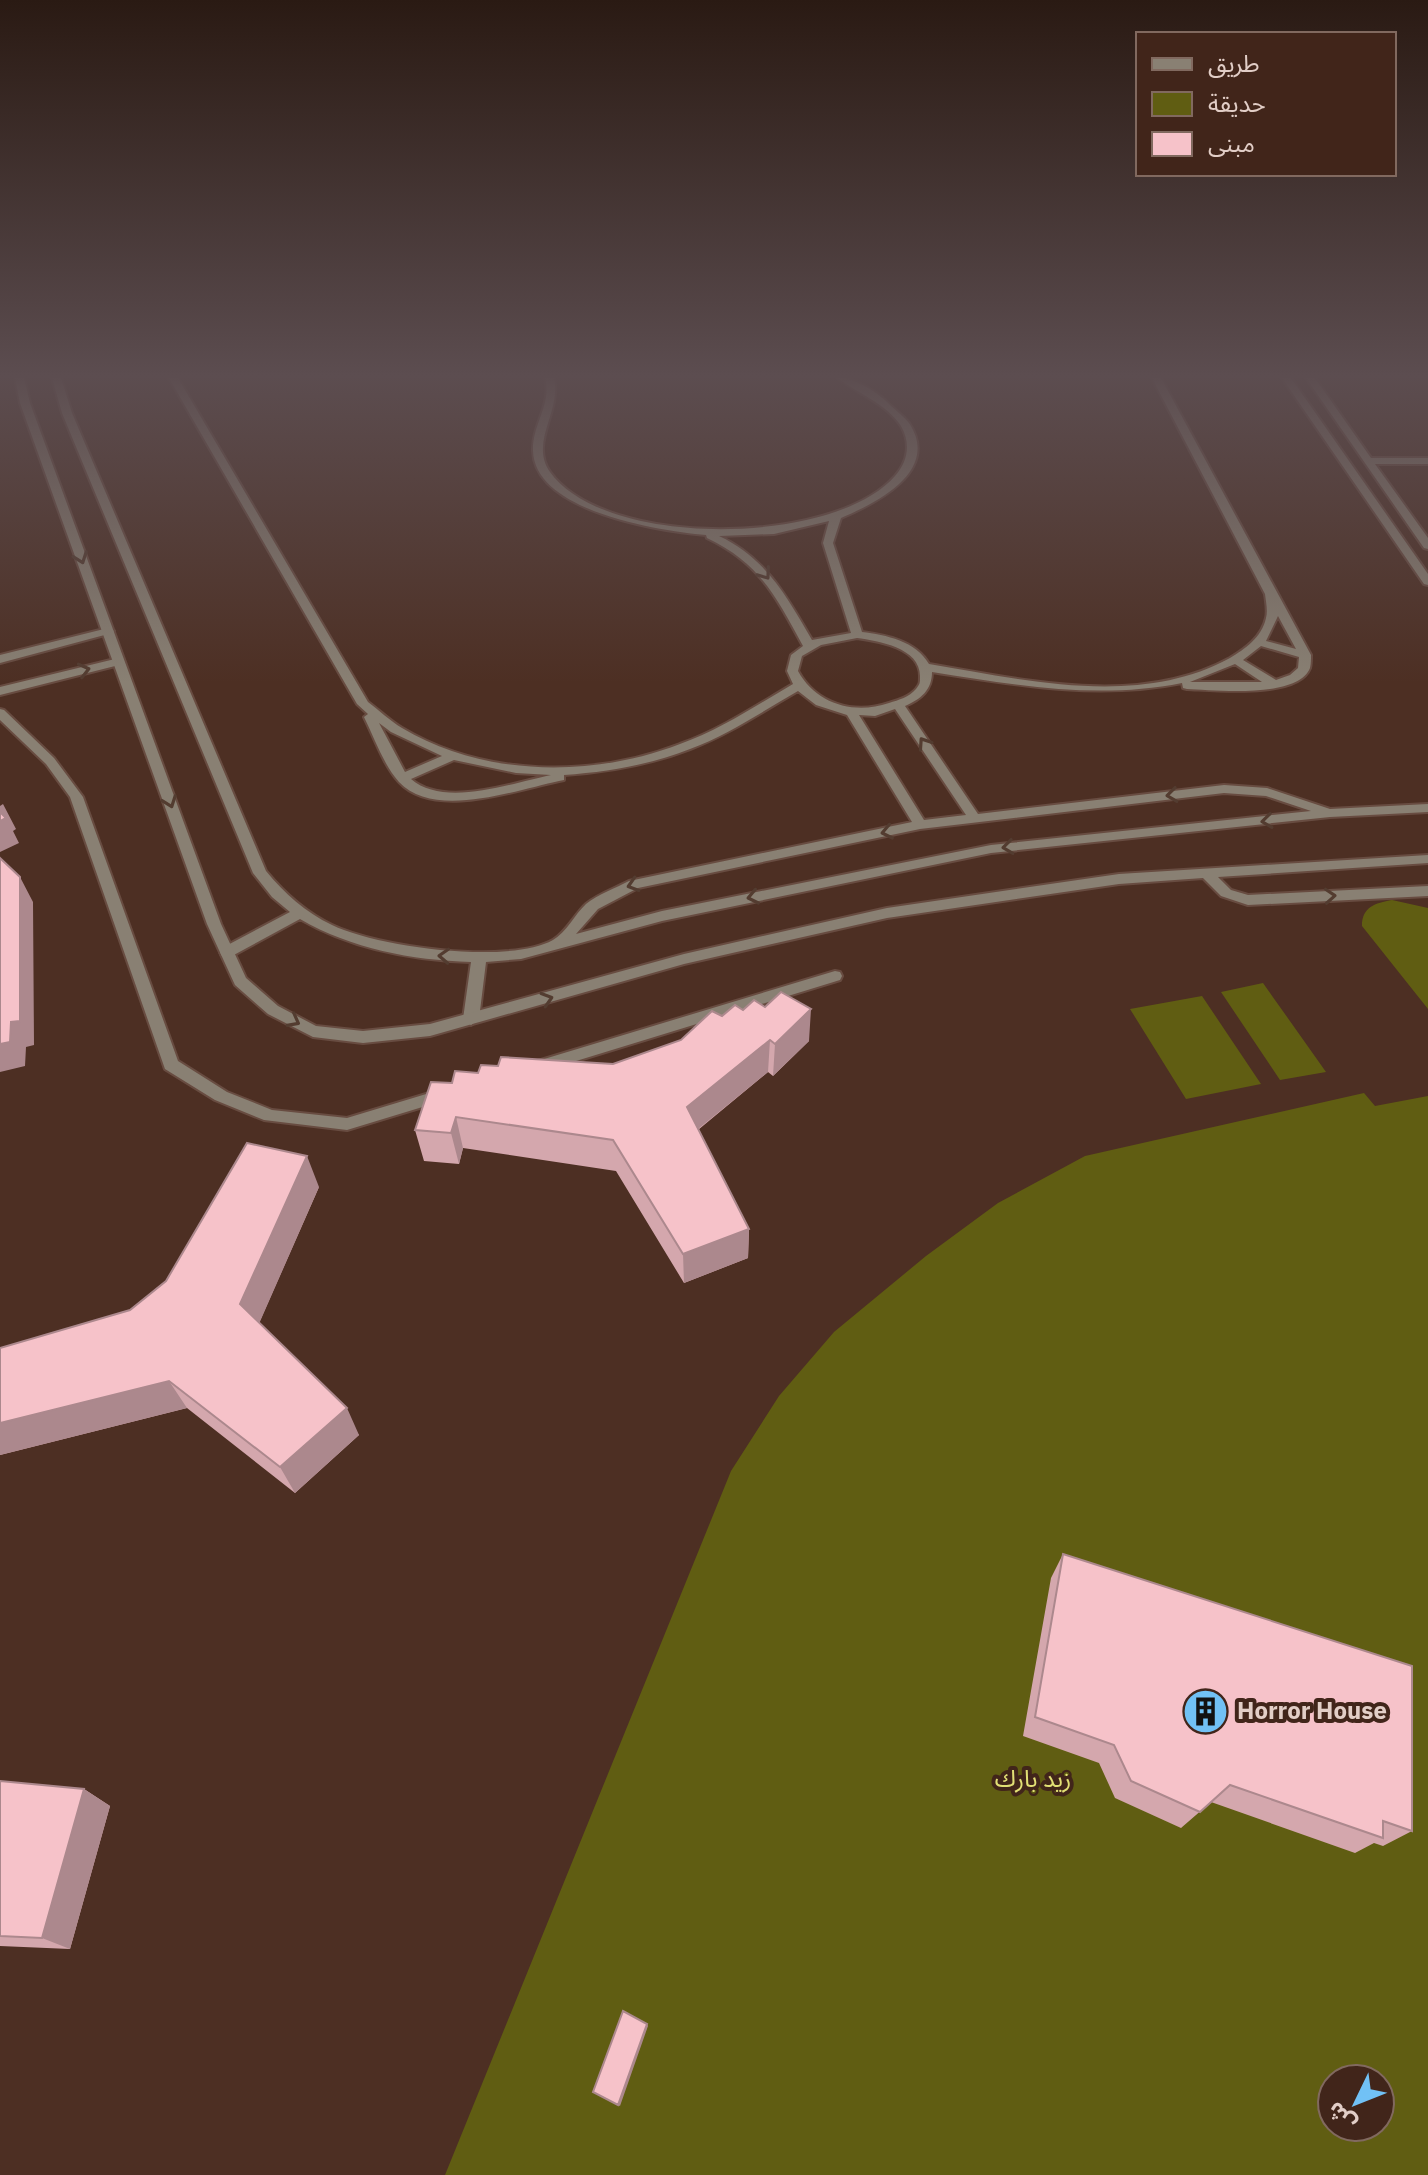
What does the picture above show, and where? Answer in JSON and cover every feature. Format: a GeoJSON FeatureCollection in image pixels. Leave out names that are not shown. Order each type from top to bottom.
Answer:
{"type":"FeatureCollection","features":[{"type":"Feature","properties":{"kind":"street"},"geometry":{"type":"LineString","coordinates":[[53,480],[214,924],[240,981],[273,1010],[313,1031],[363,1037],[430,1030],[684,959],[887,913],[1119,879],[1428,859]]}},
{"type":"Feature","properties":{"kind":"street"},"geometry":{"type":"LineString","coordinates":[[95,480],[260,873],[277,894],[300,913],[328,929],[361,942],[425,955],[479,957],[521,954],[662,916],[991,849],[1330,813],[1424,811]]}},
{"type":"Feature","properties":{"kind":"street"},"geometry":{"type":"LineString","coordinates":[[232,480],[403,778],[413,788],[430,795],[450,798],[472,795],[683,748],[798,686]]}},
{"type":"Feature","properties":{"kind":"street"},"geometry":{"type":"LineString","coordinates":[[554,480],[565,491],[601,511],[636,521],[702,532],[750,532],[795,527],[836,517],[873,501],[900,480]]}},
{"type":"Feature","properties":{"kind":"street"},"geometry":{"type":"LineString","coordinates":[[1157,684],[1275,685],[1303,675],[1307,665],[1305,655],[1210,480]]}},
{"type":"Feature","properties":{"kind":"street"},"geometry":{"type":"LineString","coordinates":[[1358,480],[1428,582]]}},
{"type":"Feature","properties":{"kind":"street"},"geometry":{"type":"LineString","coordinates":[[1381,480],[1428,548],[1408,551]]}},
{"type":"Feature","properties":{"kind":"street"},"geometry":{"type":"LineString","coordinates":[[836,517],[828,543],[857,635]]}},
{"type":"Feature","properties":{"kind":"street"},"geometry":{"type":"LineString","coordinates":[[702,532],[747,554],[764,569],[809,646]]}},
{"type":"Feature","properties":{"kind":"street"},"geometry":{"type":"LineString","coordinates":[[925,667],[926,682],[917,695],[899,706],[875,711],[850,710],[819,702],[798,686],[792,675],[792,664],[798,654],[809,646],[823,639],[857,635],[884,639],[907,648],[925,667],[1073,688],[1117,689],[1157,684],[1201,675],[1236,660],[1258,642],[1272,619],[1271,594]]}},
{"type":"Feature","properties":{"kind":"street"},"geometry":{"type":"LineString","coordinates":[[0,659],[108,631]]}},
{"type":"Feature","properties":{"kind":"street"},"geometry":{"type":"LineString","coordinates":[[1258,642],[1305,655]]}},
{"type":"Feature","properties":{"kind":"street"},"geometry":{"type":"LineString","coordinates":[[1236,660],[1275,685]]}},
{"type":"Feature","properties":{"kind":"street"},"geometry":{"type":"LineString","coordinates":[[0,691],[119,662]]}},
{"type":"Feature","properties":{"kind":"street"},"geometry":{"type":"LineString","coordinates":[[363,704],[385,725],[414,743],[450,757],[479,764],[550,770],[607,766]]}},
{"type":"Feature","properties":{"kind":"street"},"geometry":{"type":"LineString","coordinates":[[899,706],[975,819]]}},
{"type":"Feature","properties":{"kind":"street"},"geometry":{"type":"LineString","coordinates":[[850,710],[920,825]]}},
{"type":"Feature","properties":{"kind":"street"},"geometry":{"type":"LineString","coordinates":[[0,713],[50,761],[76,797],[171,1065],[221,1096],[270,1116],[347,1124],[454,1092]]}},
{"type":"Feature","properties":{"kind":"street"},"geometry":{"type":"LineString","coordinates":[[403,778],[450,757]]}},
{"type":"Feature","properties":{"kind":"street"},"geometry":{"type":"LineString","coordinates":[[472,795],[479,764]]}},
{"type":"Feature","properties":{"kind":"street"},"geometry":{"type":"LineString","coordinates":[[559,944],[593,906],[634,884],[920,825],[1224,789],[1267,792],[1330,813]]}},
{"type":"Feature","properties":{"kind":"street"},"geometry":{"type":"LineString","coordinates":[[1206,873],[1226,893],[1248,900],[1428,891]]}},
{"type":"Feature","properties":{"kind":"street"},"geometry":{"type":"LineString","coordinates":[[227,952],[300,913]]}},
{"type":"Feature","properties":{"kind":"street"},"geometry":{"type":"LineString","coordinates":[[471,1019],[479,957]]}},
{"type":"Feature","properties":{"kind":"street"},"geometry":{"type":"LineString","coordinates":[[515,1073],[835,976]]}},
{"type":"Feature","properties":{"kind":"green space"},"geometry":{"type":"Polygon","coordinates":[[[1392,900],[1428,908],[1428,1009],[1362,926],[1367,910],[1392,900]]]}},
{"type":"Feature","properties":{"kind":"green space"},"geometry":{"type":"Polygon","coordinates":[[[1263,983],[1326,1072],[1280,1080],[1221,992],[1263,983]]]}},
{"type":"Feature","properties":{"kind":"green space"},"geometry":{"type":"Polygon","coordinates":[[[1202,996],[1261,1084],[1186,1099],[1130,1009],[1202,996]]]}},
{"type":"Feature","properties":{"kind":"green space","name":"زيد بارك"},"geometry":{"type":"Polygon","coordinates":[[[1364,1093],[1375,1106],[1428,1096],[1428,2175],[445,2175],[731,1471],[779,1396],[834,1332],[926,1256],[998,1203],[1085,1156],[1364,1093]]]}},
{"type":"Feature","properties":{"kind":"building"},"geometry":{"type":"Polygon","coordinates":[[[0,858],[20,877],[20,1021],[11,1022],[10,1042],[0,1044],[0,858]]]}},
{"type":"Feature","properties":{"kind":"building"},"geometry":{"type":"Polygon","coordinates":[[[781,992],[811,1009],[775,1044],[770,1040],[687,1107],[749,1229],[683,1254],[613,1140],[456,1117],[451,1133],[415,1130],[431,1082],[452,1083],[455,1071],[478,1073],[481,1065],[498,1066],[501,1057],[613,1064],[681,1040],[712,1011],[722,1016],[735,1005],[743,1010],[754,1000],[765,1007],[781,992]]]}},
{"type":"Feature","properties":{"kind":"building"},"geometry":{"type":"Polygon","coordinates":[[[247,1143],[307,1156],[240,1304],[347,1408],[280,1467],[169,1381],[0,1423],[0,1348],[130,1310],[166,1281],[247,1143]]]}},
{"type":"Feature","properties":{"kind":"building","name":"Horror House"},"geometry":{"type":"Polygon","coordinates":[[[1063,1554],[1412,1666],[1412,1831],[1383,1821],[1383,1838],[1230,1785],[1200,1812],[1131,1781],[1114,1745],[1035,1717],[1063,1554]]]}},
{"type":"Feature","properties":{"kind":"building"},"geometry":{"type":"Polygon","coordinates":[[[0,1781],[84,1789],[42,1938],[0,1936],[0,1781]]]}},
{"type":"Feature","properties":{"kind":"building"},"geometry":{"type":"Polygon","coordinates":[[[623,2011],[647,2024],[618,2105],[593,2092],[623,2011]]]}},
{"type":"Feature","properties":{"kind":"place","name":"Horror House"},"geometry":{"type":"Point","coordinates":[1206,1711]}}]}
